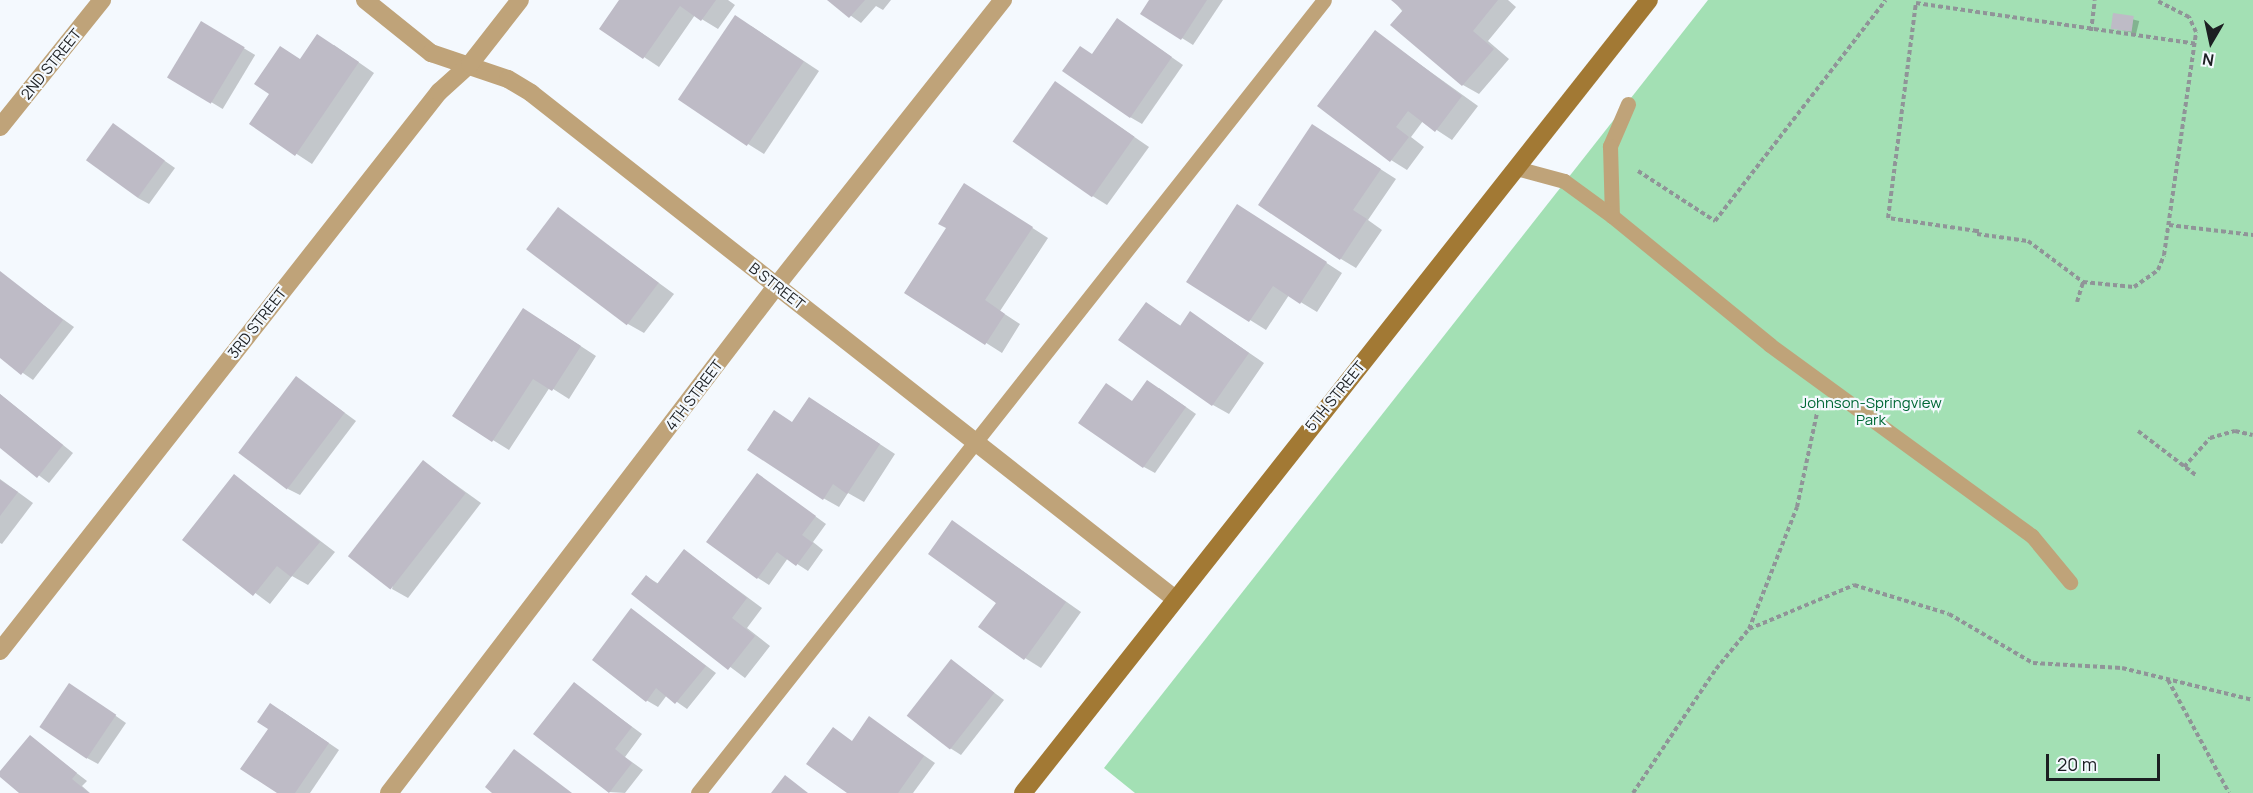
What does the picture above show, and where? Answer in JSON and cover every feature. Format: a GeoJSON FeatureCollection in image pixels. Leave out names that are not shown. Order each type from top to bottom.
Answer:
{"type":"FeatureCollection","features":[{"type":"Feature","properties":{"kind":"street","name":"2ND STREET"},"geometry":{"type":"LineString","coordinates":[[0,127],[102,0]]}},
{"type":"Feature","properties":{"kind":"street","name":"B STREET"},"geometry":{"type":"LineString","coordinates":[[365,0],[431,53],[470,64],[508,79],[531,93],[1174,598]]}},
{"type":"Feature","properties":{"kind":"street","name":"3RD STREET"},"geometry":{"type":"LineString","coordinates":[[0,651],[439,92],[470,64],[520,0]]}},
{"type":"Feature","properties":{"kind":"street","name":"4TH STREET"},"geometry":{"type":"LineString","coordinates":[[389,793],[777,285],[1003,0]]}},
{"type":"Feature","properties":{"kind":"street","name":"5TH STREET"},"geometry":{"type":"LineString","coordinates":[[1023,793],[1174,598],[1649,0]]}},
{"type":"Feature","properties":{"kind":"lane"},"geometry":{"type":"LineString","coordinates":[[698,793],[1324,0]]}},
{"type":"Feature","properties":{"kind":"lane"},"geometry":{"type":"LineString","coordinates":[[1612,216],[1610,146],[1628,104]]}},
{"type":"Feature","properties":{"kind":"lane"},"geometry":{"type":"LineString","coordinates":[[1516,168],[1564,182],[1612,216],[1823,383],[2032,536],[2070,582]]}},
{"type":"Feature","properties":{"kind":"path"},"geometry":{"type":"LineString","coordinates":[[1610,146],[1631,154],[1626,163],[1715,221],[1886,0]]}},
{"type":"Feature","properties":{"kind":"path"},"geometry":{"type":"LineString","coordinates":[[2091,29],[2095,0]]}},
{"type":"Feature","properties":{"kind":"path"},"geometry":{"type":"LineString","coordinates":[[2156,0],[2189,17],[2195,24],[2196,44],[2169,225],[2161,262],[2146,281],[2120,287],[2083,282],[2028,242],[1977,234],[1977,230],[1888,218],[1916,3],[2196,44]]}},
{"type":"Feature","properties":{"kind":"path"},"geometry":{"type":"LineString","coordinates":[[2169,225],[2253,235]]}},
{"type":"Feature","properties":{"kind":"path"},"geometry":{"type":"LineString","coordinates":[[2077,302],[2083,282]]}},
{"type":"Feature","properties":{"kind":"path"},"geometry":{"type":"LineString","coordinates":[[1633,793],[1716,669],[1749,629],[1797,507],[1823,383]]}},
{"type":"Feature","properties":{"kind":"path"},"geometry":{"type":"LineString","coordinates":[[2138,430],[2197,476]]}},
{"type":"Feature","properties":{"kind":"path"},"geometry":{"type":"LineString","coordinates":[[2184,467],[2210,438],[2235,431],[2253,435]]}},
{"type":"Feature","properties":{"kind":"path"},"geometry":{"type":"LineString","coordinates":[[1749,629],[1854,585],[1949,614],[2033,663],[2122,668],[2253,700]]}},
{"type":"Feature","properties":{"kind":"path"},"geometry":{"type":"LineString","coordinates":[[2167,679],[2229,793]]}},
{"type":"Feature","properties":{"kind":"green space","name":"Johnson-Springview Park"},"geometry":{"type":"Polygon","coordinates":[[[1708,0],[2253,0],[2253,793],[1135,793],[1104,768],[1708,0]]]}},
{"type":"Feature","properties":{"kind":"building"},"geometry":{"type":"Polygon","coordinates":[[[619,0],[716,0],[701,21],[680,6],[643,59],[599,29],[619,0]]]}},
{"type":"Feature","properties":{"kind":"building"},"geometry":{"type":"Polygon","coordinates":[[[827,0],[865,0],[849,18],[827,0]]]}},
{"type":"Feature","properties":{"kind":"building"},"geometry":{"type":"Polygon","coordinates":[[[1149,0],[1207,0],[1181,40],[1140,14],[1149,0]]]}},
{"type":"Feature","properties":{"kind":"building"},"geometry":{"type":"Polygon","coordinates":[[[1391,0],[1498,0],[1473,31],[1494,49],[1462,86],[1390,25],[1403,10],[1391,0]]]}},
{"type":"Feature","properties":{"kind":"building"},"geometry":{"type":"Polygon","coordinates":[[[2113,13],[2134,16],[2132,32],[2111,29],[2113,13]]]}},
{"type":"Feature","properties":{"kind":"building"},"geometry":{"type":"Polygon","coordinates":[[[735,15],[804,61],[747,146],[678,100],[735,15]]]}},
{"type":"Feature","properties":{"kind":"building"},"geometry":{"type":"Polygon","coordinates":[[[1117,18],[1172,57],[1130,118],[1062,71],[1080,46],[1092,54],[1117,18]]]}},
{"type":"Feature","properties":{"kind":"building"},"geometry":{"type":"Polygon","coordinates":[[[201,21],[245,47],[211,104],[167,78],[201,21]]]}},
{"type":"Feature","properties":{"kind":"building"},"geometry":{"type":"Polygon","coordinates":[[[1375,30],[1462,96],[1435,132],[1408,111],[1396,127],[1409,137],[1390,162],[1317,106],[1375,30]]]}},
{"type":"Feature","properties":{"kind":"building"},"geometry":{"type":"Polygon","coordinates":[[[317,34],[359,62],[295,156],[249,124],[269,94],[254,84],[280,46],[300,59],[317,34]]]}},
{"type":"Feature","properties":{"kind":"building"},"geometry":{"type":"Polygon","coordinates":[[[1055,81],[1134,137],[1092,197],[1013,142],[1055,81]]]}},
{"type":"Feature","properties":{"kind":"building"},"geometry":{"type":"Polygon","coordinates":[[[113,123],[165,161],[138,198],[86,160],[113,123]]]}},
{"type":"Feature","properties":{"kind":"building"},"geometry":{"type":"Polygon","coordinates":[[[1312,124],[1381,169],[1353,210],[1367,219],[1340,260],[1258,205],[1312,124]]]}},
{"type":"Feature","properties":{"kind":"building"},"geometry":{"type":"Polygon","coordinates":[[[964,183],[1033,227],[985,300],[1005,314],[985,345],[904,293],[946,228],[938,224],[964,183]]]}},
{"type":"Feature","properties":{"kind":"building"},"geometry":{"type":"Polygon","coordinates":[[[1237,204],[1327,262],[1300,304],[1273,286],[1249,322],[1186,282],[1237,204]]]}},
{"type":"Feature","properties":{"kind":"building"},"geometry":{"type":"Polygon","coordinates":[[[558,207],[659,283],[627,325],[526,249],[558,207]]]}},
{"type":"Feature","properties":{"kind":"building"},"geometry":{"type":"Polygon","coordinates":[[[0,271],[63,320],[21,375],[0,358],[0,271]]]}},
{"type":"Feature","properties":{"kind":"building"},"geometry":{"type":"Polygon","coordinates":[[[1146,302],[1180,326],[1190,311],[1249,353],[1212,406],[1118,340],[1146,302]]]}},
{"type":"Feature","properties":{"kind":"building"},"geometry":{"type":"Polygon","coordinates":[[[523,308],[581,346],[552,391],[533,379],[492,442],[452,416],[523,308]]]}},
{"type":"Feature","properties":{"kind":"building"},"geometry":{"type":"Polygon","coordinates":[[[296,376],[345,413],[287,489],[238,453],[296,376]]]}},
{"type":"Feature","properties":{"kind":"building"},"geometry":{"type":"Polygon","coordinates":[[[1147,380],[1186,407],[1143,468],[1078,423],[1106,383],[1132,401],[1147,380]]]}},
{"type":"Feature","properties":{"kind":"building"},"geometry":{"type":"Polygon","coordinates":[[[0,394],[63,445],[37,478],[0,448],[0,394]]]}},
{"type":"Feature","properties":{"kind":"building"},"geometry":{"type":"Polygon","coordinates":[[[809,397],[880,444],[847,494],[833,484],[823,500],[747,450],[774,410],[792,422],[809,397]]]}},
{"type":"Feature","properties":{"kind":"building"},"geometry":{"type":"Polygon","coordinates":[[[423,460],[466,493],[390,589],[348,556],[423,460]]]}},
{"type":"Feature","properties":{"kind":"building"},"geometry":{"type":"Polygon","coordinates":[[[757,473],[816,516],[802,535],[813,543],[796,566],[777,552],[757,579],[706,542],[757,473]]]}},
{"type":"Feature","properties":{"kind":"building"},"geometry":{"type":"Polygon","coordinates":[[[234,474],[320,542],[291,577],[277,566],[253,596],[182,540],[234,474]]]}},
{"type":"Feature","properties":{"kind":"building"},"geometry":{"type":"Polygon","coordinates":[[[0,480],[18,492],[0,516],[0,480]]]}},
{"type":"Feature","properties":{"kind":"building"},"geometry":{"type":"Polygon","coordinates":[[[952,520],[1066,602],[1024,660],[978,627],[996,603],[928,554],[952,520]]]}},
{"type":"Feature","properties":{"kind":"building"},"geometry":{"type":"Polygon","coordinates":[[[684,549],[747,598],[732,618],[755,636],[728,670],[631,594],[646,575],[657,584],[684,549]]]}},
{"type":"Feature","properties":{"kind":"building"},"geometry":{"type":"Polygon","coordinates":[[[631,608],[706,666],[675,704],[656,688],[646,702],[592,660],[631,608]]]}},
{"type":"Feature","properties":{"kind":"building"},"geometry":{"type":"Polygon","coordinates":[[[951,659],[994,693],[950,750],[907,716],[951,659]]]}},
{"type":"Feature","properties":{"kind":"building"},"geometry":{"type":"Polygon","coordinates":[[[574,682],[632,727],[615,749],[632,763],[609,793],[533,734],[574,682]]]}},
{"type":"Feature","properties":{"kind":"building"},"geometry":{"type":"Polygon","coordinates":[[[69,683],[116,715],[87,759],[39,727],[69,683]]]}},
{"type":"Feature","properties":{"kind":"building"},"geometry":{"type":"Polygon","coordinates":[[[270,703],[329,743],[295,793],[277,793],[240,769],[268,729],[257,722],[270,703]]]}},
{"type":"Feature","properties":{"kind":"building"},"geometry":{"type":"Polygon","coordinates":[[[869,716],[924,756],[898,793],[847,793],[806,764],[833,727],[852,741],[869,716]]]}},
{"type":"Feature","properties":{"kind":"building"},"geometry":{"type":"Polygon","coordinates":[[[30,735],[77,773],[72,779],[89,793],[19,793],[0,777],[0,771],[30,735]]]}},
{"type":"Feature","properties":{"kind":"building"},"geometry":{"type":"Polygon","coordinates":[[[514,749],[572,793],[492,793],[485,787],[514,749]]]}},
{"type":"Feature","properties":{"kind":"building"},"geometry":{"type":"Polygon","coordinates":[[[785,775],[808,793],[771,793],[785,775]]]}}]}
